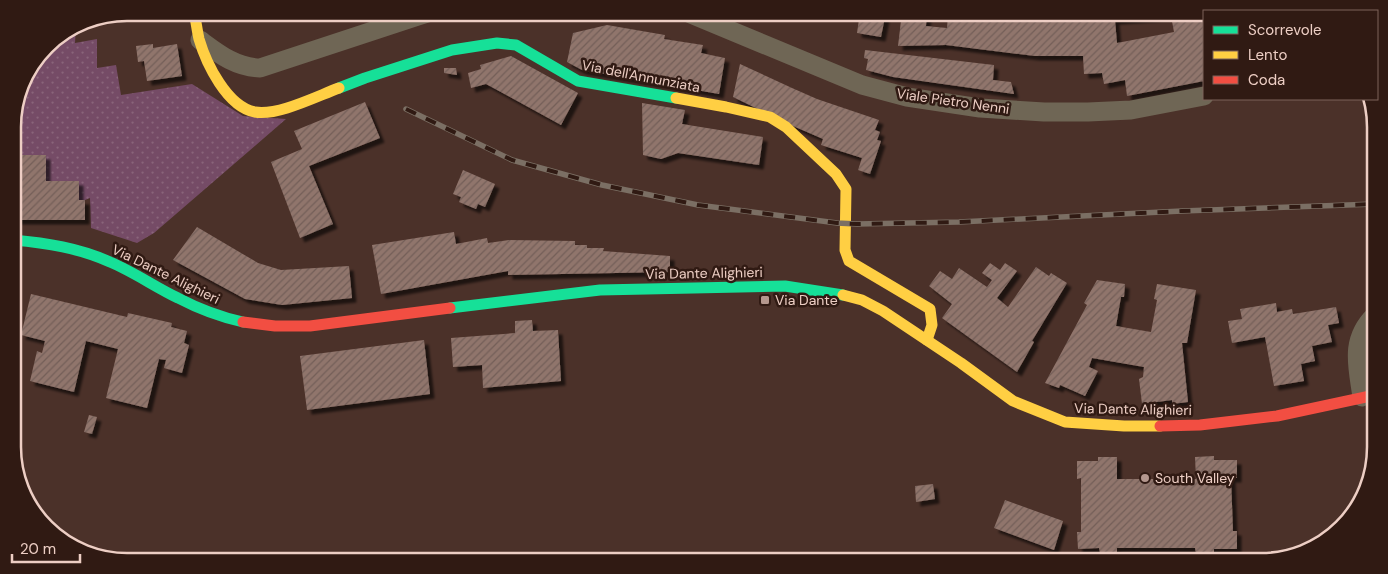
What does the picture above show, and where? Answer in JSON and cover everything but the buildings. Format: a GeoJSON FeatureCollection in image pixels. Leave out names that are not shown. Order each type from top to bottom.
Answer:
{"type":"FeatureCollection","features":[{"type":"Feature","properties":{"kind":"street"},"geometry":{"type":"LineString","coordinates":[[196,21],[199,39],[221,56],[248,67],[260,68],[403,21]]}},
{"type":"Feature","properties":{"kind":"street","name":"Viale Pietro Nenni"},"geometry":{"type":"LineString","coordinates":[[708,21],[862,85],[907,97],[980,108],[1044,112],[1088,112],[1131,110],[1203,96]]}},
{"type":"Feature","properties":{"kind":"street","name":"Via dell'Annunziata"},"geometry":{"type":"LineString","coordinates":[[199,39],[212,72],[228,95],[241,106],[254,112],[268,112],[287,108],[365,78],[452,50],[497,43],[516,45],[578,81],[726,107],[770,117],[786,126],[836,174],[846,189],[845,250],[849,261],[930,309],[933,318],[932,328],[927,340]]}},
{"type":"Feature","properties":{"kind":"street","name":"Via Dante Alighieri"},"geometry":{"type":"LineString","coordinates":[[21,241],[49,243],[89,253],[128,270],[199,309],[228,319],[288,328],[600,290],[785,286],[838,293],[862,300],[883,310],[1013,401],[1066,422],[1124,426],[1200,425],[1277,416],[1367,396]]}},
{"type":"Feature","properties":{"kind":"street"},"geometry":{"type":"LineString","coordinates":[[1367,326],[1358,343],[1356,357],[1367,390]]}},
{"type":"Feature","properties":{"kind":"shaded area"},"geometry":{"type":"Polygon","coordinates":[[[76,34],[75,43],[97,39],[97,68],[116,65],[121,95],[192,84],[243,116],[286,119],[154,233],[137,243],[91,228],[90,198],[79,200],[79,181],[46,181],[46,155],[21,155],[21,121],[25,100],[35,74],[43,63],[57,48],[76,34]]]}},
{"type":"Feature","properties":{"kind":"railway"},"geometry":{"type":"LineString","coordinates":[[406,109],[512,160],[602,185],[698,205],[837,223],[959,222],[1367,204]]}},
{"type":"Feature","properties":{"kind":"traffic: fast"},"geometry":{"type":"LineString","coordinates":[[339,88],[452,50],[497,43],[516,45],[578,81],[676,98]]}},
{"type":"Feature","properties":{"kind":"traffic: fast"},"geometry":{"type":"LineString","coordinates":[[21,241],[63,247],[98,257],[128,270],[194,306],[243,322]]}},
{"type":"Feature","properties":{"kind":"traffic: fast"},"geometry":{"type":"LineString","coordinates":[[450,308],[600,290],[785,286],[843,295]]}},
{"type":"Feature","properties":{"kind":"traffic: slow"},"geometry":{"type":"LineString","coordinates":[[196,21],[199,39],[212,71],[219,83],[235,102],[245,108],[255,112],[275,111],[339,88]]}},
{"type":"Feature","properties":{"kind":"traffic: slow"},"geometry":{"type":"LineString","coordinates":[[676,98],[770,117],[786,127],[836,174],[846,189],[845,250],[849,261],[930,309],[932,325],[927,340]]}},
{"type":"Feature","properties":{"kind":"traffic: slow"},"geometry":{"type":"LineString","coordinates":[[843,295],[862,300],[883,311],[961,363],[1013,401],[1065,422],[1124,426],[1160,426]]}},
{"type":"Feature","properties":{"kind":"traffic: jam"},"geometry":{"type":"LineString","coordinates":[[243,322],[275,326],[310,326],[450,308]]}},
{"type":"Feature","properties":{"kind":"traffic: jam"},"geometry":{"type":"LineString","coordinates":[[1160,426],[1200,425],[1277,416],[1367,397]]}},
{"type":"Feature","properties":{"kind":"place","name":"Via Dante"},"geometry":{"type":"Point","coordinates":[765,300]}},
{"type":"Feature","properties":{"kind":"place","name":"South Valley"},"geometry":{"type":"Point","coordinates":[1145,478]}}]}
